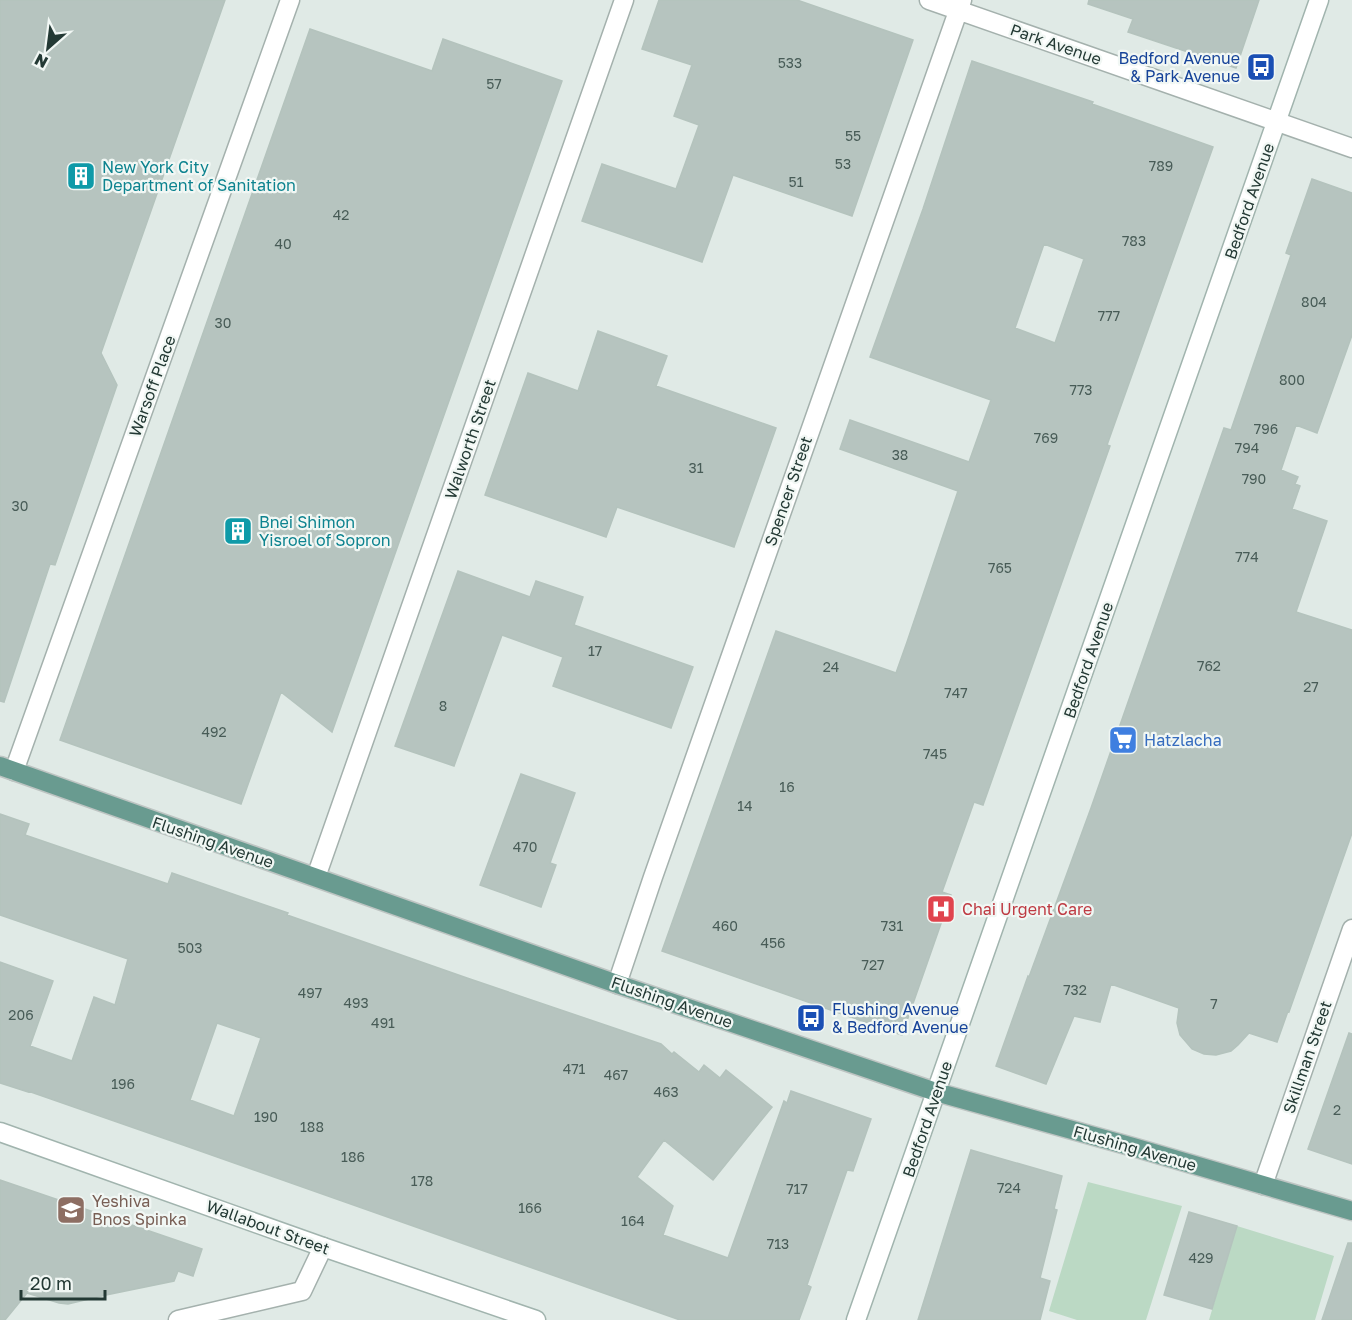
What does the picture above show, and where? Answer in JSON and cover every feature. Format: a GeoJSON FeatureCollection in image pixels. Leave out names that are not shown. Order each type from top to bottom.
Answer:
{"type":"FeatureCollection","features":[{"type":"Feature","properties":{"kind":"main road","name":"Flushing Avenue"},"geometry":{"type":"LineString","coordinates":[[7,769],[617,984],[936,1092],[1352,1211]]}},
{"type":"Feature","properties":{"kind":"street","name":"Warsoff Place"},"geometry":{"type":"LineString","coordinates":[[7,769],[290,0]]}},
{"type":"Feature","properties":{"kind":"street","name":"Walworth Street"},"geometry":{"type":"LineString","coordinates":[[316,877],[624,0]]}},
{"type":"Feature","properties":{"kind":"street","name":"Park Avenue"},"geometry":{"type":"LineString","coordinates":[[929,0],[960,5],[1352,148]]}},
{"type":"Feature","properties":{"kind":"street","name":"Bedford Avenue"},"geometry":{"type":"LineString","coordinates":[[856,1320],[1319,0]]}},
{"type":"Feature","properties":{"kind":"street","name":"Spencer Street"},"geometry":{"type":"LineString","coordinates":[[617,984],[960,5]]}},
{"type":"Feature","properties":{"kind":"street","name":"Skillman Street"},"geometry":{"type":"LineString","coordinates":[[1263,1185],[1352,929]]}},
{"type":"Feature","properties":{"kind":"street","name":"Wallabout Street"},"geometry":{"type":"LineString","coordinates":[[0,1132],[536,1320]]}},
{"type":"Feature","properties":{"kind":"street"},"geometry":{"type":"LineString","coordinates":[[178,1320],[302,1291],[323,1247]]}},
{"type":"Feature","properties":{"kind":"green space"},"geometry":{"type":"Polygon","coordinates":[[[1088,1182],[1182,1206],[1146,1320],[1077,1320],[1049,1311],[1088,1182]]]}},
{"type":"Feature","properties":{"kind":"green space"},"geometry":{"type":"Polygon","coordinates":[[[1237,1226],[1334,1256],[1315,1320],[1209,1320],[1237,1226]]]}},
{"type":"Feature","properties":{"kind":"building","name":"New York City Department of Sanitation"},"geometry":{"type":"Polygon","coordinates":[[[0,0],[225,0],[101,353],[117,385],[55,565],[50,564],[4,702],[0,701],[0,0]]]}},
{"type":"Feature","properties":{"kind":"building"},"geometry":{"type":"Polygon","coordinates":[[[659,0],[797,0],[913,40],[852,216],[733,175],[702,262],[582,221],[602,164],[676,189],[699,125],[674,116],[692,65],[642,49],[659,0]]]}},
{"type":"Feature","properties":{"kind":"building"},"geometry":{"type":"Polygon","coordinates":[[[1089,0],[1259,0],[1236,68],[1128,32],[1133,19],[1088,4],[1089,0]]]}},
{"type":"Feature","properties":{"kind":"building"},"geometry":{"type":"Polygon","coordinates":[[[310,29],[432,71],[443,39],[562,81],[332,732],[281,692],[241,804],[60,740],[310,29]]]}},
{"type":"Feature","properties":{"kind":"building"},"geometry":{"type":"Polygon","coordinates":[[[972,61],[1093,102],[1092,104],[1213,147],[983,805],[974,802],[942,892],[951,895],[902,1035],[662,951],[776,631],[896,673],[907,642],[958,491],[840,449],[850,420],[969,462],[991,400],[870,357],[923,209],[972,61]],[[1044,244],[1015,328],[1055,343],[1084,259],[1044,244]]]}},
{"type":"Feature","properties":{"kind":"building"},"geometry":{"type":"Polygon","coordinates":[[[1312,179],[1352,193],[1352,335],[1317,433],[1296,425],[1281,470],[1298,477],[1295,484],[1300,486],[1292,509],[1327,521],[1296,612],[1352,630],[1352,833],[1277,1042],[1249,1033],[1231,1051],[1216,1055],[1204,1054],[1192,1049],[1180,1035],[1177,1023],[1179,1008],[1111,984],[1100,1022],[1074,1016],[1046,1084],[996,1066],[1091,808],[1224,428],[1231,430],[1291,255],[1286,253],[1312,179]]]}},
{"type":"Feature","properties":{"kind":"building"},"geometry":{"type":"Polygon","coordinates":[[[598,331],[667,356],[656,386],[776,428],[734,547],[617,507],[606,537],[485,495],[528,373],[578,391],[598,331]]]}},
{"type":"Feature","properties":{"kind":"building"},"geometry":{"type":"Polygon","coordinates":[[[458,571],[530,597],[536,581],[583,597],[574,625],[693,667],[671,728],[553,686],[563,657],[502,635],[454,766],[395,746],[458,571]]]}},
{"type":"Feature","properties":{"kind":"building"},"geometry":{"type":"Polygon","coordinates":[[[521,774],[575,793],[550,863],[556,865],[541,907],[480,885],[521,774]]]}},
{"type":"Feature","properties":{"kind":"building"},"geometry":{"type":"Polygon","coordinates":[[[0,814],[29,824],[25,835],[168,884],[172,873],[661,1044],[699,1072],[704,1065],[720,1078],[726,1070],[772,1107],[713,1180],[664,1140],[637,1177],[673,1206],[663,1235],[728,1258],[784,1101],[787,1103],[791,1091],[871,1119],[853,1171],[847,1170],[807,1285],[811,1287],[799,1320],[680,1320],[0,1083],[0,962],[53,981],[30,1046],[72,1061],[94,997],[115,1005],[128,959],[0,915],[0,814]],[[217,1023],[190,1100],[234,1116],[261,1038],[217,1023]]]}},
{"type":"Feature","properties":{"kind":"building"},"geometry":{"type":"Polygon","coordinates":[[[1349,1033],[1352,1034],[1352,1164],[1308,1149],[1349,1033]]]}},
{"type":"Feature","properties":{"kind":"building"},"geometry":{"type":"Polygon","coordinates":[[[971,1150],[1062,1176],[1054,1209],[1057,1210],[1040,1278],[1050,1281],[1040,1320],[918,1320],[971,1150]]]}},
{"type":"Feature","properties":{"kind":"building"},"geometry":{"type":"Polygon","coordinates":[[[0,1180],[202,1249],[193,1276],[178,1271],[174,1281],[68,1304],[27,1293],[5,1320],[0,1320],[0,1180]]]}},
{"type":"Feature","properties":{"kind":"building"},"geometry":{"type":"Polygon","coordinates":[[[1189,1212],[1237,1226],[1212,1309],[1164,1295],[1189,1212]]]}},
{"type":"Feature","properties":{"kind":"building"},"geometry":{"type":"Polygon","coordinates":[[[1348,1243],[1352,1243],[1352,1320],[1322,1320],[1348,1243]]]}},
{"type":"Feature","properties":{"kind":"place","name":"Bedford Avenue & Park Avenue"},"geometry":{"type":"Point","coordinates":[1261,67]}},
{"type":"Feature","properties":{"kind":"place","name":"New York City Department of Sanitation"},"geometry":{"type":"Point","coordinates":[81,176]}},
{"type":"Feature","properties":{"kind":"place","name":"Bnei Shimon Yisroel of Sopron"},"geometry":{"type":"Point","coordinates":[238,531]}},
{"type":"Feature","properties":{"kind":"place","name":"Hatzlacha"},"geometry":{"type":"Point","coordinates":[1123,740]}},
{"type":"Feature","properties":{"kind":"place","name":"Chai Urgent Care"},"geometry":{"type":"Point","coordinates":[941,909]}},
{"type":"Feature","properties":{"kind":"place","name":"Flushing Avenue & Bedford Avenue"},"geometry":{"type":"Point","coordinates":[811,1018]}},
{"type":"Feature","properties":{"kind":"place","name":"Yeshiva Bnos Spinka"},"geometry":{"type":"Point","coordinates":[71,1210]}}]}
